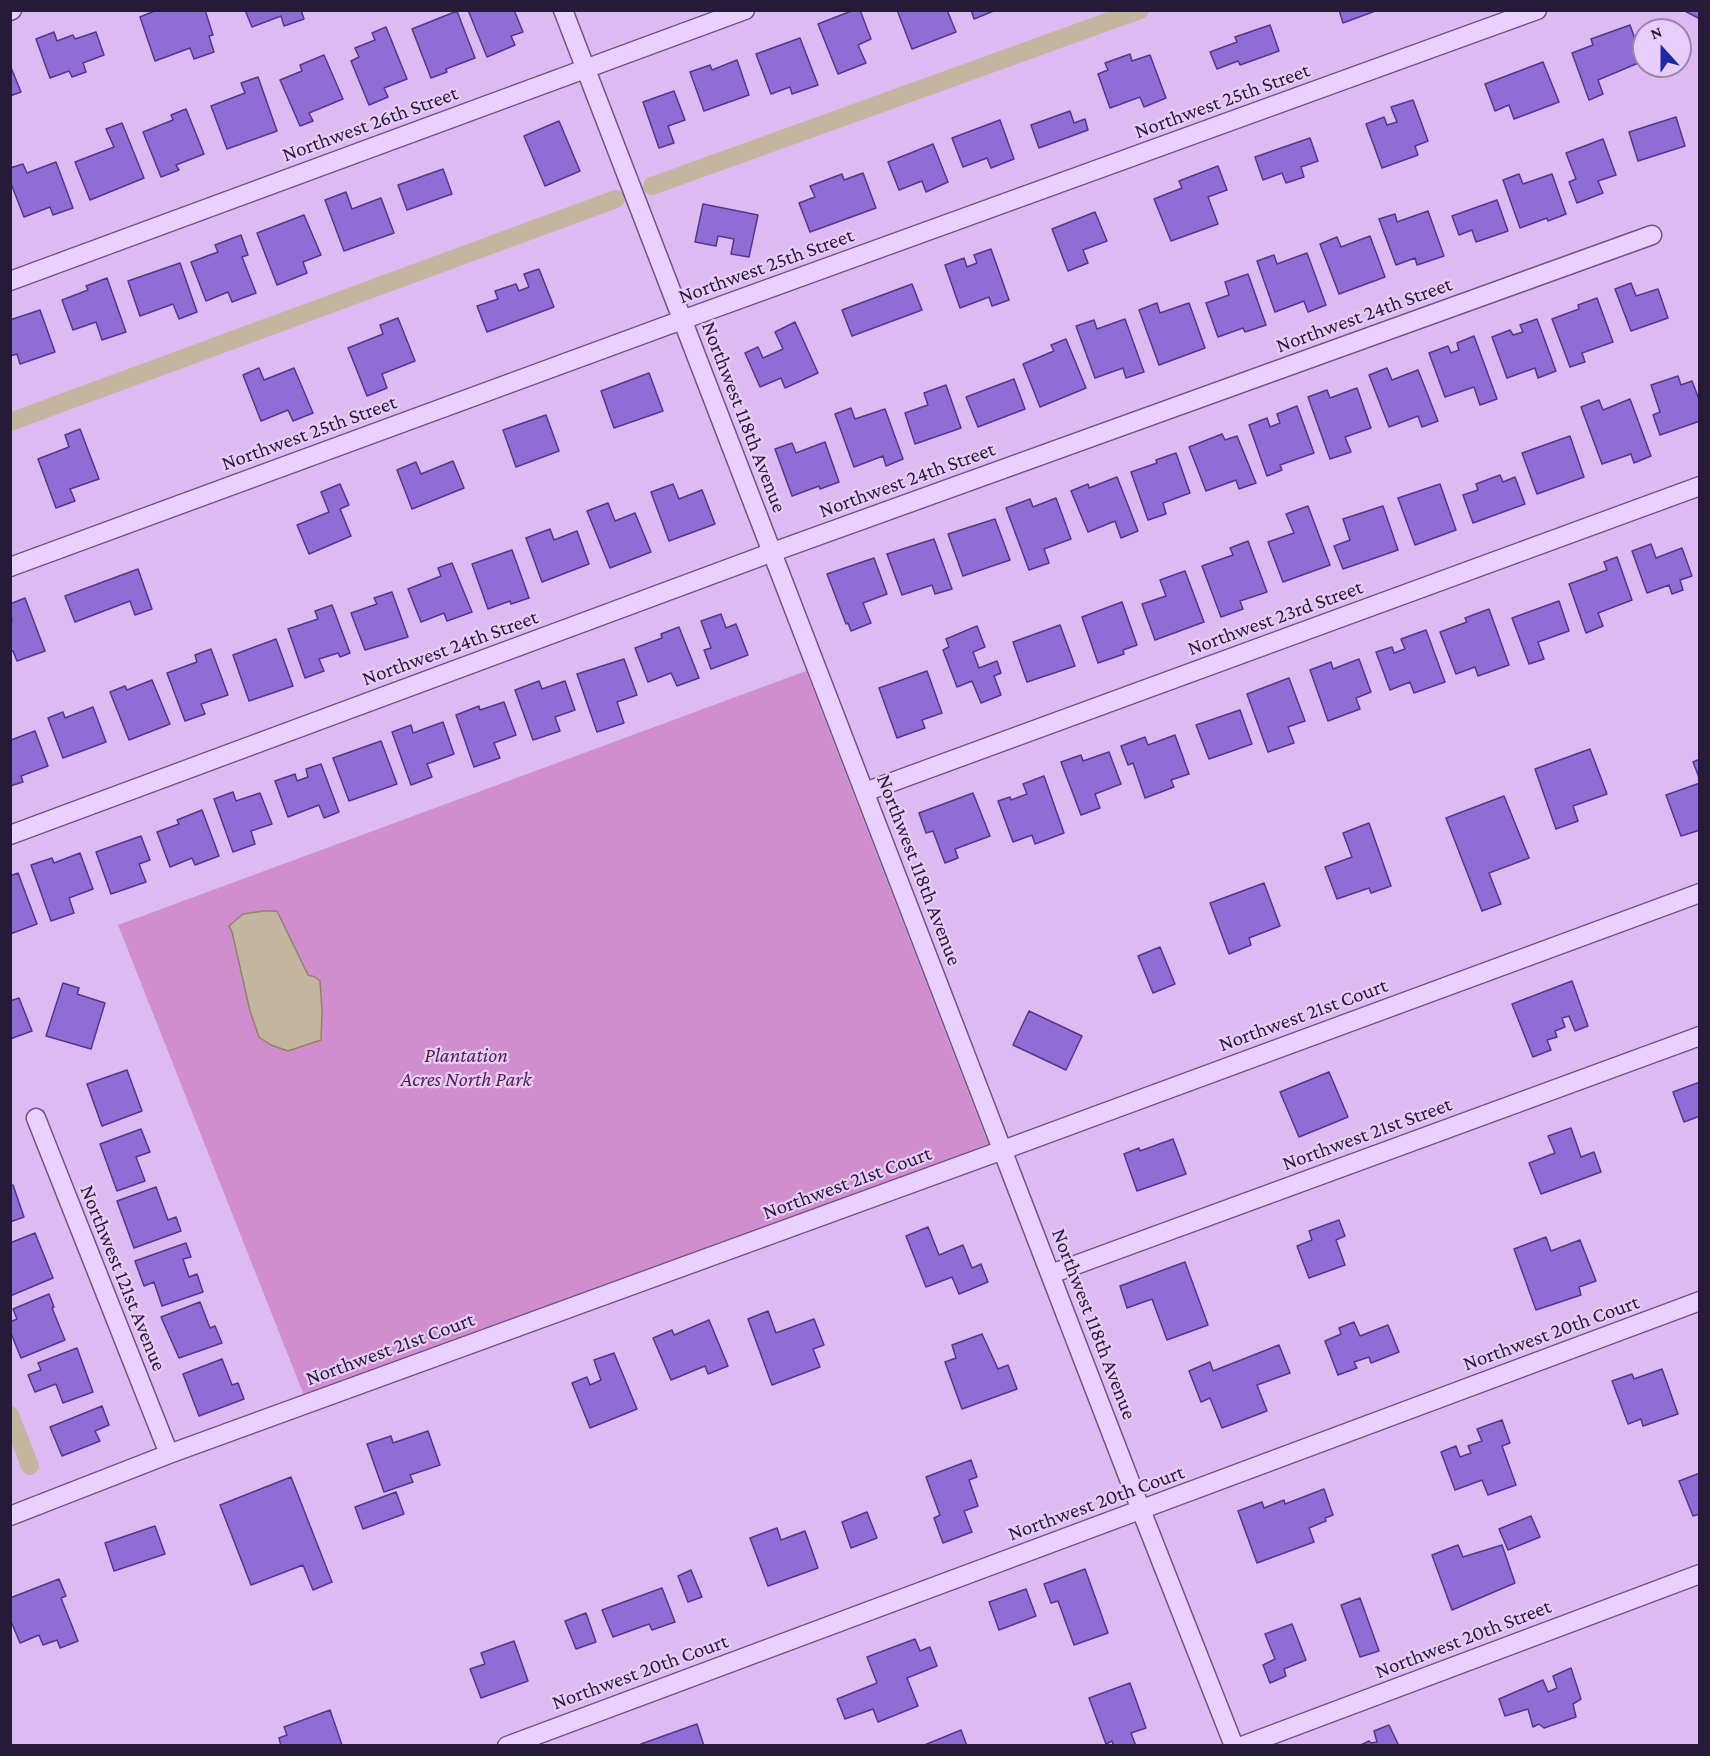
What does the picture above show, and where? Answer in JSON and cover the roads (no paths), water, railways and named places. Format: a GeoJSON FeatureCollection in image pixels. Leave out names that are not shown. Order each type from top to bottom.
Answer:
{"type":"FeatureCollection","features":[{"type":"Feature","properties":{"kind":"street","name":"Northwest 118th Avenue"},"geometry":{"type":"LineString","coordinates":[[563,10],[1234,1746]]}},
{"type":"Feature","properties":{"kind":"street","name":"Northwest 26th Street"},"geometry":{"type":"LineString","coordinates":[[10,281],[745,10]]}},
{"type":"Feature","properties":{"kind":"street","name":"Northwest 25th Street"},"geometry":{"type":"LineString","coordinates":[[10,567],[1537,10]]}},
{"type":"Feature","properties":{"kind":"street","name":"Northwest 24th Street"},"geometry":{"type":"LineString","coordinates":[[10,835],[773,552],[1652,235]]}},
{"type":"Feature","properties":{"kind":"street","name":"Northwest 23rd Street"},"geometry":{"type":"LineString","coordinates":[[865,792],[1700,486]]}},
{"type":"Feature","properties":{"kind":"street","name":"Northwest 21st Court"},"geometry":{"type":"LineString","coordinates":[[10,1516],[169,1454],[1700,893]]}},
{"type":"Feature","properties":{"kind":"street","name":"Northwest 21st Street"},"geometry":{"type":"LineString","coordinates":[[1051,1274],[1700,1036]]}},
{"type":"Feature","properties":{"kind":"street","name":"Northwest 121st Avenue"},"geometry":{"type":"LineString","coordinates":[[36,1118],[169,1454]]}},
{"type":"Feature","properties":{"kind":"street","name":"Northwest 20th Court"},"geometry":{"type":"LineString","coordinates":[[507,1746],[1700,1301]]}},
{"type":"Feature","properties":{"kind":"street","name":"Northwest 20th Street"},"geometry":{"type":"LineString","coordinates":[[1242,1746],[1700,1574]]}},
{"type":"Feature","properties":{"kind":"waterway"},"geometry":{"type":"LineString","coordinates":[[652,186],[1140,10]]}},
{"type":"Feature","properties":{"kind":"waterway"},"geometry":{"type":"LineString","coordinates":[[10,422],[616,199]]}},
{"type":"Feature","properties":{"kind":"waterway"},"geometry":{"type":"LineString","coordinates":[[10,1415],[30,1466]]}},
{"type":"Feature","properties":{"kind":"park label","name":"Plantation Acres North Park"},"geometry":{"type":"Point","coordinates":[466,1068]}}]}
